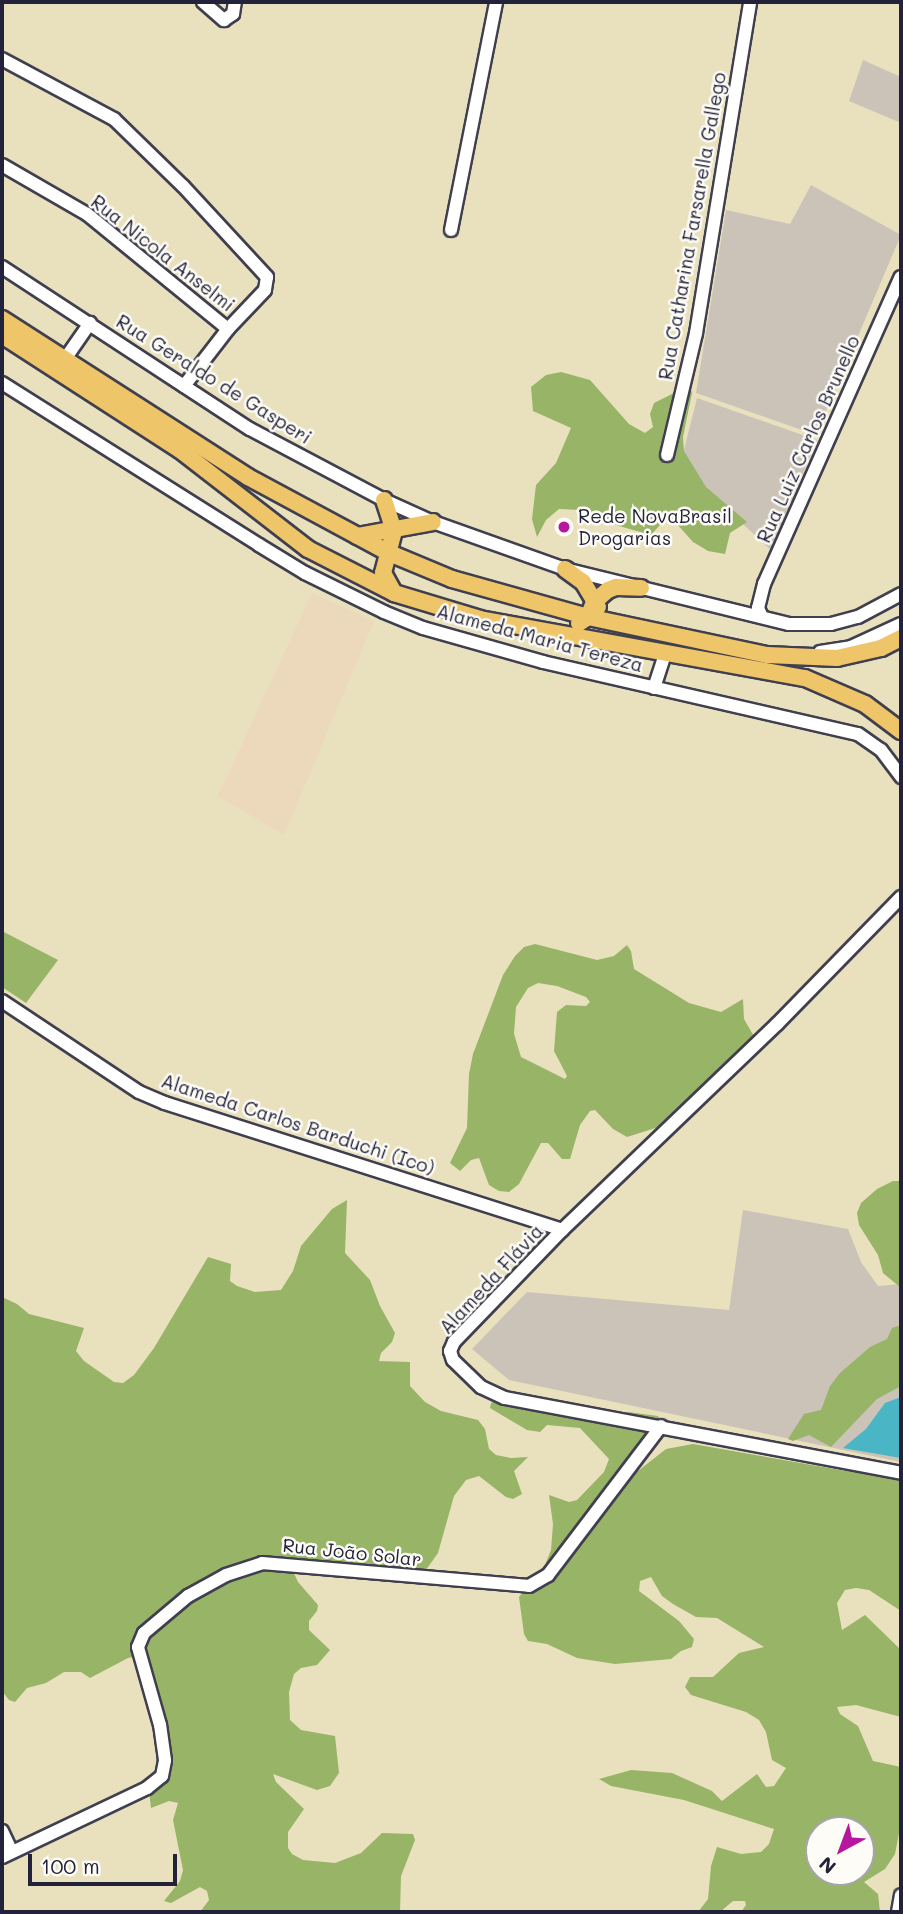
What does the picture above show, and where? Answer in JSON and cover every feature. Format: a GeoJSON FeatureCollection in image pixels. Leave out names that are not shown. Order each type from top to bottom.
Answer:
{"type":"FeatureCollection","features":[{"type":"Feature","properties":{"kind":"main road"},"geometry":{"type":"LineString","coordinates":[[2,319],[248,477],[387,552],[453,579],[591,609],[608,621],[687,640],[799,658],[837,658],[881,648],[901,638]]}},
{"type":"Feature","properties":{"kind":"main road"},"geometry":{"type":"LineString","coordinates":[[2,335],[180,450],[308,549],[394,593],[468,616],[665,653],[771,669],[805,678],[865,704],[901,730]]}},
{"type":"Feature","properties":{"kind":"main road"},"geometry":{"type":"LineString","coordinates":[[384,500],[394,531],[383,573],[394,593]]}},
{"type":"Feature","properties":{"kind":"main road"},"geometry":{"type":"LineString","coordinates":[[357,536],[433,522]]}},
{"type":"Feature","properties":{"kind":"main road"},"geometry":{"type":"LineString","coordinates":[[565,569],[583,582],[591,609]]}},
{"type":"Feature","properties":{"kind":"main road"},"geometry":{"type":"LineString","coordinates":[[553,632],[570,629],[616,587],[641,589]]}},
{"type":"Feature","properties":{"kind":"street"},"geometry":{"type":"LineString","coordinates":[[203,2],[224,20],[233,14],[235,2]]}},
{"type":"Feature","properties":{"kind":"street"},"geometry":{"type":"LineString","coordinates":[[451,230],[490,46],[496,2]]}},
{"type":"Feature","properties":{"kind":"street","name":"Rua Catharina Farsarella Gallego"},"geometry":{"type":"LineString","coordinates":[[667,455],[696,333],[750,2]]}},
{"type":"Feature","properties":{"kind":"street"},"geometry":{"type":"LineString","coordinates":[[2,59],[114,119],[183,186],[267,277],[265,290],[228,329],[184,386]]}},
{"type":"Feature","properties":{"kind":"street","name":"Rua Nicola Anselmi"},"geometry":{"type":"LineString","coordinates":[[2,164],[86,214],[228,329]]}},
{"type":"Feature","properties":{"kind":"street","name":"Rua Geraldo de Gasperi"},"geometry":{"type":"LineString","coordinates":[[2,267],[250,429],[384,500],[433,522],[565,569],[789,624],[831,624],[859,617],[901,594]]}},
{"type":"Feature","properties":{"kind":"street","name":"Rua Luiz Carlos Brunello"},"geometry":{"type":"LineString","coordinates":[[762,617],[758,608],[764,584],[901,277]]}},
{"type":"Feature","properties":{"kind":"street"},"geometry":{"type":"LineString","coordinates":[[65,359],[90,323]]}},
{"type":"Feature","properties":{"kind":"street","name":"Alameda Maria Tereza"},"geometry":{"type":"LineString","coordinates":[[2,383],[259,545],[365,604],[423,628],[484,647],[858,734],[881,750],[901,777]]}},
{"type":"Feature","properties":{"kind":"street"},"geometry":{"type":"LineString","coordinates":[[365,604],[375,584]]}},
{"type":"Feature","properties":{"kind":"street"},"geometry":{"type":"LineString","coordinates":[[735,611],[764,584]]}},
{"type":"Feature","properties":{"kind":"street"},"geometry":{"type":"LineString","coordinates":[[799,658],[851,646],[901,624]]}},
{"type":"Feature","properties":{"kind":"street"},"geometry":{"type":"LineString","coordinates":[[654,688],[665,653]]}},
{"type":"Feature","properties":{"kind":"street","name":"Alameda Flávia"},"geometry":{"type":"LineString","coordinates":[[901,897],[777,1024],[562,1230],[454,1342],[451,1356],[481,1387],[505,1398],[901,1473]]}},
{"type":"Feature","properties":{"kind":"street","name":"Alameda Carlos Barduchi (Ico)"},"geometry":{"type":"LineString","coordinates":[[2,1001],[139,1092],[164,1103],[562,1230]]}},
{"type":"Feature","properties":{"kind":"street","name":"Rua João Solar"},"geometry":{"type":"LineString","coordinates":[[7,1854],[147,1788],[162,1776],[165,1760],[160,1725],[138,1647],[144,1633],[188,1596],[245,1567],[262,1563],[529,1586],[548,1574],[661,1426]]}},
{"type":"Feature","properties":{"kind":"street"},"geometry":{"type":"LineString","coordinates":[[2,1831],[7,1854]]}},
{"type":"Feature","properties":{"kind":"street"},"geometry":{"type":"LineString","coordinates":[[898,1912],[901,1895]]}},
{"type":"Feature","properties":{"kind":"shaded area"},"geometry":{"type":"Polygon","coordinates":[[[863,60],[901,77],[901,123],[849,101],[863,60]]]}},
{"type":"Feature","properties":{"kind":"shaded area"},"geometry":{"type":"Polygon","coordinates":[[[811,185],[901,235],[816,435],[696,393],[726,210],[790,224],[811,185]]]}},
{"type":"Feature","properties":{"kind":"shaded area"},"geometry":{"type":"Polygon","coordinates":[[[697,398],[817,440],[771,550],[680,466],[697,398]]]}},
{"type":"Feature","properties":{"kind":"shaded area"},"geometry":{"type":"Polygon","coordinates":[[[312,593],[374,621],[284,835],[218,796],[312,593]]]}},
{"type":"Feature","properties":{"kind":"shaded area"},"geometry":{"type":"Polygon","coordinates":[[[743,1210],[848,1229],[861,1262],[878,1286],[901,1284],[901,1462],[509,1380],[472,1349],[527,1292],[729,1310],[743,1210]]]}},
{"type":"Feature","properties":{"kind":"green space"},"geometry":{"type":"Polygon","coordinates":[[[561,372],[590,380],[629,424],[645,433],[653,427],[650,414],[654,403],[672,394],[684,383],[689,383],[692,393],[683,437],[684,451],[706,487],[747,522],[730,533],[725,554],[708,551],[693,542],[669,515],[651,535],[619,526],[580,510],[559,509],[546,520],[537,537],[532,519],[536,485],[556,463],[571,428],[533,411],[531,387],[546,375],[561,372]]]}},
{"type":"Feature","properties":{"kind":"green space"},"geometry":{"type":"Polygon","coordinates":[[[2,931],[58,960],[26,1003],[2,987],[2,931]]]}},
{"type":"Feature","properties":{"kind":"green space"},"geometry":{"type":"Polygon","coordinates":[[[535,944],[597,960],[614,956],[627,945],[631,951],[634,969],[689,1003],[721,1012],[743,999],[744,1019],[755,1038],[739,1072],[687,1118],[627,1137],[613,1129],[595,1110],[590,1111],[580,1125],[570,1159],[562,1159],[548,1143],[541,1143],[519,1184],[509,1192],[499,1191],[489,1185],[479,1158],[471,1160],[460,1171],[450,1163],[467,1128],[469,1074],[473,1054],[503,975],[524,947],[535,944]],[[538,983],[528,988],[516,1007],[514,1034],[521,1057],[565,1079],[567,1076],[554,1051],[557,1012],[566,1005],[586,1006],[590,1002],[586,997],[557,986],[538,983]]]}},
{"type":"Feature","properties":{"kind":"green space"},"geometry":{"type":"Polygon","coordinates":[[[893,1181],[901,1181],[901,1288],[883,1273],[878,1255],[859,1225],[857,1213],[861,1203],[877,1189],[893,1181]]]}},
{"type":"Feature","properties":{"kind":"green space"},"geometry":{"type":"Polygon","coordinates":[[[347,1200],[345,1253],[370,1280],[395,1333],[392,1342],[381,1353],[379,1361],[410,1362],[410,1386],[425,1402],[441,1411],[478,1420],[485,1429],[489,1449],[496,1455],[528,1457],[514,1471],[522,1494],[513,1499],[506,1497],[479,1476],[466,1480],[454,1496],[438,1553],[423,1574],[404,1578],[357,1578],[332,1570],[292,1569],[298,1582],[318,1605],[309,1621],[309,1630],[330,1650],[317,1665],[301,1668],[294,1674],[289,1692],[290,1720],[301,1730],[335,1736],[339,1773],[330,1786],[317,1790],[273,1774],[276,1782],[304,1809],[288,1832],[288,1848],[292,1854],[303,1860],[335,1863],[361,1853],[382,1833],[413,1834],[415,1840],[401,1876],[400,1912],[200,1912],[209,1900],[207,1891],[200,1887],[171,1903],[164,1901],[180,1881],[183,1870],[173,1820],[178,1803],[169,1801],[151,1808],[149,1791],[156,1774],[163,1728],[148,1654],[128,1658],[90,1678],[81,1672],[64,1672],[46,1683],[27,1688],[15,1702],[9,1700],[2,1691],[2,1297],[29,1314],[84,1328],[76,1351],[84,1361],[114,1382],[123,1383],[134,1375],[154,1348],[208,1257],[231,1264],[230,1281],[237,1286],[255,1292],[281,1290],[293,1271],[301,1246],[332,1209],[347,1200]]]}},
{"type":"Feature","properties":{"kind":"green space"},"geometry":{"type":"Polygon","coordinates":[[[901,1325],[901,1386],[877,1399],[831,1447],[809,1435],[793,1441],[788,1439],[804,1414],[821,1410],[830,1386],[840,1373],[870,1347],[887,1339],[892,1328],[901,1325]]]}},
{"type":"Feature","properties":{"kind":"green space"},"geometry":{"type":"Polygon","coordinates":[[[498,1400],[611,1418],[628,1412],[658,1416],[661,1423],[646,1429],[646,1447],[637,1466],[638,1471],[666,1449],[693,1444],[846,1471],[878,1473],[901,1480],[901,1611],[869,1590],[856,1588],[845,1590],[837,1603],[842,1630],[865,1615],[901,1650],[901,1717],[856,1705],[837,1707],[840,1714],[858,1726],[873,1761],[901,1767],[901,1823],[895,1854],[885,1869],[875,1875],[875,1816],[805,1816],[805,1886],[869,1886],[878,1894],[880,1912],[741,1912],[746,1905],[745,1901],[733,1901],[720,1912],[698,1912],[708,1899],[711,1866],[717,1847],[741,1854],[761,1852],[769,1844],[774,1829],[684,1800],[611,1786],[599,1779],[631,1770],[672,1773],[712,1791],[722,1801],[757,1774],[766,1787],[774,1786],[786,1768],[772,1760],[766,1732],[759,1720],[746,1712],[691,1695],[685,1687],[690,1677],[713,1677],[739,1653],[764,1647],[717,1618],[696,1617],[673,1604],[662,1596],[651,1577],[640,1581],[639,1591],[679,1621],[694,1639],[692,1647],[671,1659],[615,1664],[577,1658],[547,1644],[528,1641],[524,1634],[519,1597],[545,1565],[551,1550],[553,1524],[549,1495],[569,1502],[577,1500],[604,1472],[609,1459],[580,1428],[547,1425],[540,1432],[527,1430],[490,1408],[491,1403],[498,1400]]]}},
{"type":"Feature","properties":{"kind":"water"},"geometry":{"type":"Polygon","coordinates":[[[901,1397],[901,1458],[843,1448],[866,1429],[885,1403],[901,1397]]]}},
{"type":"Feature","properties":{"kind":"place","name":"Rede NovaBrasil Drogarias"},"geometry":{"type":"Point","coordinates":[564,527]}}]}
